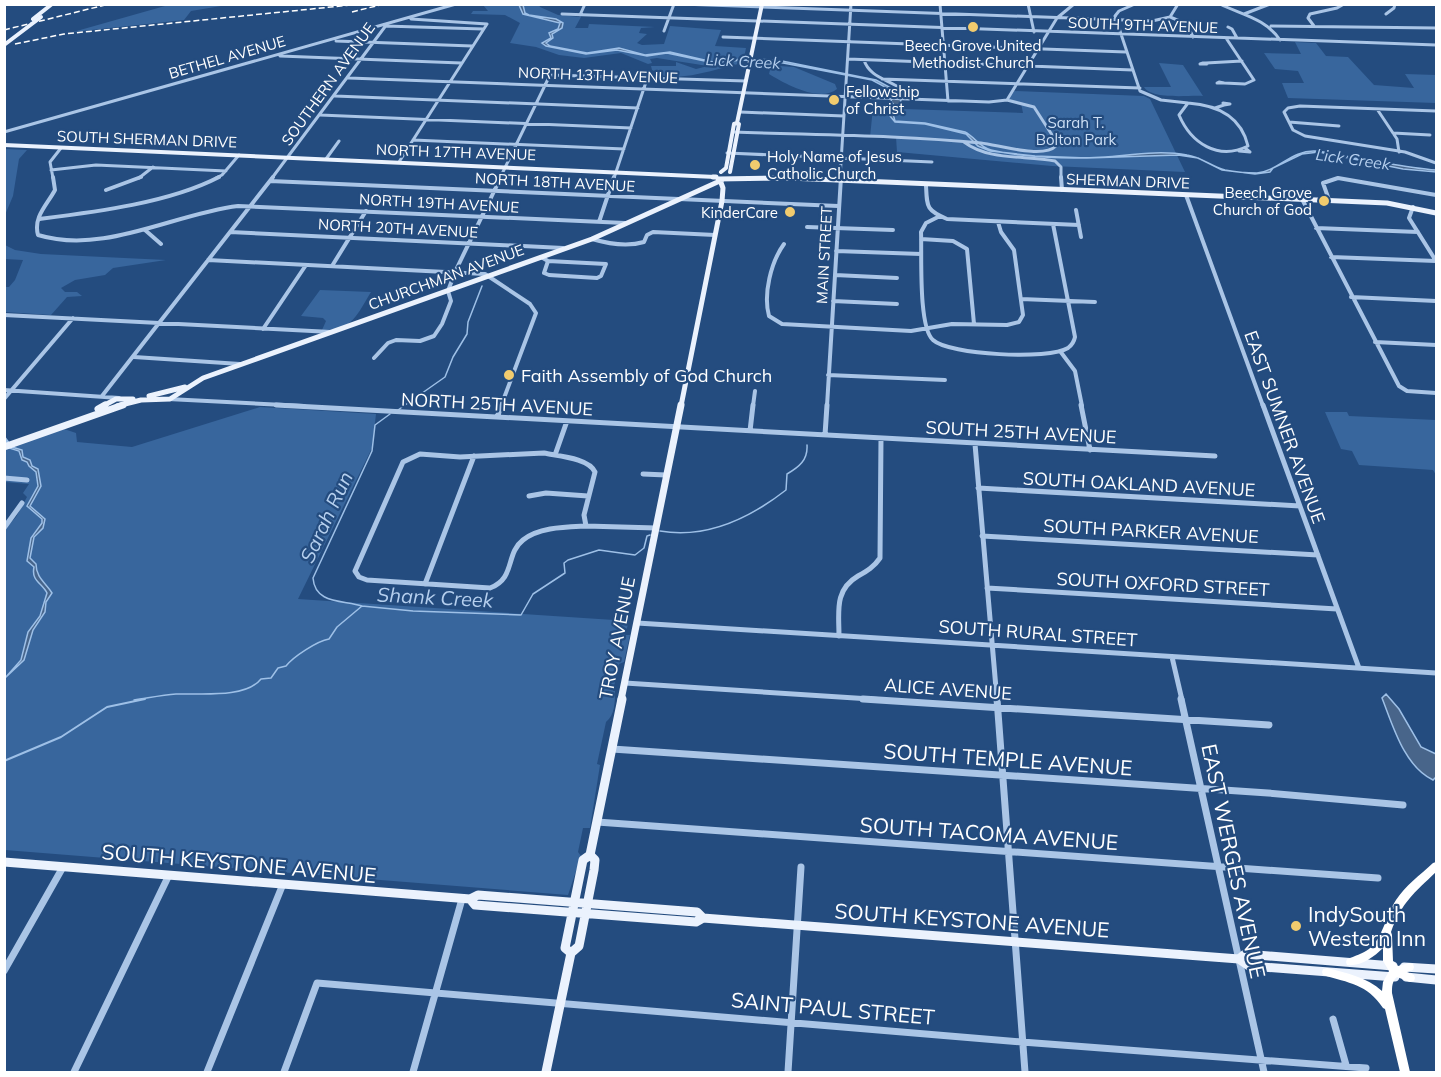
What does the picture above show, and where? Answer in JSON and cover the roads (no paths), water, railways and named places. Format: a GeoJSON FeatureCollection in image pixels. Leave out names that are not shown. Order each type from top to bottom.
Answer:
{"type":"FeatureCollection","features":[{"type":"Feature","properties":{"kind":"highway"},"geometry":{"type":"LineString","coordinates":[[1351,962],[1375,952],[1392,914],[1401,901],[1437,866]]}},
{"type":"Feature","properties":{"kind":"highway"},"geometry":{"type":"LineString","coordinates":[[1386,930],[1386,957],[1392,971]]}},
{"type":"Feature","properties":{"kind":"highway"},"geometry":{"type":"LineString","coordinates":[[1392,971],[1409,972]]}},
{"type":"Feature","properties":{"kind":"highway"},"geometry":{"type":"LineString","coordinates":[[1392,971],[1386,982],[1386,988],[1405,1072]]}},
{"type":"Feature","properties":{"kind":"highway"},"geometry":{"type":"LineString","coordinates":[[1327,972],[1368,985],[1381,996],[1392,1013]]}},
{"type":"Feature","properties":{"kind":"main road"},"geometry":{"type":"LineString","coordinates":[[4,43],[52,4]]}},
{"type":"Feature","properties":{"kind":"main road"},"geometry":{"type":"LineString","coordinates":[[4,43],[58,4]]}},
{"type":"Feature","properties":{"kind":"main road"},"geometry":{"type":"LineString","coordinates":[[719,177],[726,168],[739,124],[737,123],[762,6]]}},
{"type":"Feature","properties":{"kind":"main road"},"geometry":{"type":"LineString","coordinates":[[723,188],[731,176],[730,153],[733,126],[737,123]]}},
{"type":"Feature","properties":{"kind":"main road","name":"SOUTH SHERMAN DRIVE"},"geometry":{"type":"LineString","coordinates":[[7,145],[288,157]]}},
{"type":"Feature","properties":{"kind":"main road","name":"NORTH 17TH AVENUE"},"geometry":{"type":"LineString","coordinates":[[288,157],[719,177]]}},
{"type":"Feature","properties":{"kind":"main road"},"geometry":{"type":"LineString","coordinates":[[719,177],[731,176]]}},
{"type":"Feature","properties":{"kind":"main road"},"geometry":{"type":"LineString","coordinates":[[719,177],[840,181]]}},
{"type":"Feature","properties":{"kind":"main road"},"geometry":{"type":"LineString","coordinates":[[719,177],[723,188]]}},
{"type":"Feature","properties":{"kind":"main road","name":"CHURCHMAN AVENUE"},"geometry":{"type":"LineString","coordinates":[[4,447],[63,426],[110,404],[174,392],[242,364],[592,239],[679,200],[709,185],[719,177]]}},
{"type":"Feature","properties":{"kind":"main road","name":"SHERMAN DRIVE"},"geometry":{"type":"LineString","coordinates":[[840,181],[1329,200]]}},
{"type":"Feature","properties":{"kind":"main road"},"geometry":{"type":"LineString","coordinates":[[709,185],[723,188]]}},
{"type":"Feature","properties":{"kind":"main road","name":"TROY AVENUE"},"geometry":{"type":"LineString","coordinates":[[571,952],[565,948],[574,902],[583,860],[590,855],[597,822],[723,188]]}},
{"type":"Feature","properties":{"kind":"main road"},"geometry":{"type":"LineString","coordinates":[[1329,200],[1389,203],[1437,213]]}},
{"type":"Feature","properties":{"kind":"main road","name":"CHURCHMAN AVENUE"},"geometry":{"type":"LineString","coordinates":[[123,400],[168,399],[174,392]]}},
{"type":"Feature","properties":{"kind":"main road","name":"TROY AVENUE"},"geometry":{"type":"LineString","coordinates":[[546,1072],[571,952],[578,948],[585,914],[595,860],[590,855]]}},
{"type":"Feature","properties":{"kind":"main road","name":"SOUTH KEYSTONE AVENUE"},"geometry":{"type":"LineString","coordinates":[[4,862],[466,899],[478,895],[574,902],[698,912],[703,918]]}},
{"type":"Feature","properties":{"kind":"main road","name":"SOUTH KEYSTONE AVENUE"},"geometry":{"type":"LineString","coordinates":[[466,899],[475,905],[572,913],[696,922],[703,918],[1239,959],[1249,966],[1327,972],[1392,971]]}},
{"type":"Feature","properties":{"kind":"main road","name":"SOUTH KEYSTONE AVENUE"},"geometry":{"type":"LineString","coordinates":[[1239,959],[1245,954],[1351,962],[1392,971]]}},
{"type":"Feature","properties":{"kind":"main road"},"geometry":{"type":"LineString","coordinates":[[1409,972],[1437,969]]}},
{"type":"Feature","properties":{"kind":"main road"},"geometry":{"type":"LineString","coordinates":[[1409,972],[1437,980]]}},
{"type":"Feature","properties":{"kind":"street","name":"BETHEL AVENUE"},"geometry":{"type":"LineString","coordinates":[[4,132],[456,4]]}},
{"type":"Feature","properties":{"kind":"street"},"geometry":{"type":"LineString","coordinates":[[580,15],[585,4]]}},
{"type":"Feature","properties":{"kind":"street"},"geometry":{"type":"LineString","coordinates":[[664,31],[674,4]]}},
{"type":"Feature","properties":{"kind":"street"},"geometry":{"type":"LineString","coordinates":[[681,4],[1153,21],[1170,17],[1186,24],[1193,37]]}},
{"type":"Feature","properties":{"kind":"street","name":"MAIN STREET"},"geometry":{"type":"LineString","coordinates":[[825,435],[851,4]]}},
{"type":"Feature","properties":{"kind":"street"},"geometry":{"type":"LineString","coordinates":[[940,4],[948,100]]}},
{"type":"Feature","properties":{"kind":"street"},"geometry":{"type":"LineString","coordinates":[[1028,4],[1034,32]]}},
{"type":"Feature","properties":{"kind":"street"},"geometry":{"type":"LineString","coordinates":[[1007,100],[1058,17],[1074,4]]}},
{"type":"Feature","properties":{"kind":"street"},"geometry":{"type":"LineString","coordinates":[[1135,4],[1115,15],[1140,91],[1147,97],[1188,103],[1215,108],[1235,118],[1248,144],[1245,148],[1250,152],[1220,149],[1199,142],[1187,133],[1179,114],[1188,103]]}},
{"type":"Feature","properties":{"kind":"street"},"geometry":{"type":"LineString","coordinates":[[1170,17],[1178,4]]}},
{"type":"Feature","properties":{"kind":"street"},"geometry":{"type":"LineString","coordinates":[[1220,4],[1271,26],[1437,28]]}},
{"type":"Feature","properties":{"kind":"street"},"geometry":{"type":"LineString","coordinates":[[1244,14],[1270,4]]}},
{"type":"Feature","properties":{"kind":"street"},"geometry":{"type":"LineString","coordinates":[[1314,26],[1308,18],[1310,14],[1339,8],[1344,4]]}},
{"type":"Feature","properties":{"kind":"street"},"geometry":{"type":"LineString","coordinates":[[1386,14],[1394,8],[1395,4]]}},
{"type":"Feature","properties":{"kind":"street","name":"SOUTH 9TH AVENUE"},"geometry":{"type":"LineString","coordinates":[[561,14],[1437,45]]}},
{"type":"Feature","properties":{"kind":"street"},"geometry":{"type":"LineString","coordinates":[[399,162],[483,29],[485,22],[403,19]]}},
{"type":"Feature","properties":{"kind":"street"},"geometry":{"type":"LineString","coordinates":[[386,25],[483,29]]}},
{"type":"Feature","properties":{"kind":"street","name":"SOUTHERN AVENUE"},"geometry":{"type":"LineString","coordinates":[[288,157],[349,78],[360,59],[386,25]]}},
{"type":"Feature","properties":{"kind":"street"},"geometry":{"type":"LineString","coordinates":[[1271,26],[1280,40]]}},
{"type":"Feature","properties":{"kind":"street"},"geometry":{"type":"LineString","coordinates":[[1228,27],[1232,29],[1237,38]]}},
{"type":"Feature","properties":{"kind":"street"},"geometry":{"type":"LineString","coordinates":[[723,37],[1126,52]]}},
{"type":"Feature","properties":{"kind":"street"},"geometry":{"type":"LineString","coordinates":[[1221,38],[1248,66],[1254,81],[1245,84],[1224,83]]}},
{"type":"Feature","properties":{"kind":"street"},"geometry":{"type":"LineString","coordinates":[[1226,38],[1229,45]]}},
{"type":"Feature","properties":{"kind":"street"},"geometry":{"type":"LineString","coordinates":[[329,40],[472,46]]}},
{"type":"Feature","properties":{"kind":"street"},"geometry":{"type":"LineString","coordinates":[[273,56],[461,63]]}},
{"type":"Feature","properties":{"kind":"street"},"geometry":{"type":"LineString","coordinates":[[848,59],[1133,70]]}},
{"type":"Feature","properties":{"kind":"street"},"geometry":{"type":"LineString","coordinates":[[735,132],[980,142],[1027,151],[1051,151],[1056,148],[1056,142],[1034,108],[1027,104],[1007,100],[997,102],[907,99],[904,90],[867,69],[864,60]]}},
{"type":"Feature","properties":{"kind":"street"},"geometry":{"type":"LineString","coordinates":[[1206,63],[1242,61]]}},
{"type":"Feature","properties":{"kind":"street"},"geometry":{"type":"LineString","coordinates":[[374,358],[379,348],[387,342],[425,339],[435,335],[451,301],[449,290],[455,272],[550,75],[647,79],[658,76],[747,81]]}},
{"type":"Feature","properties":{"kind":"street","name":"NORTH 13TH AVENUE"},"geometry":{"type":"LineString","coordinates":[[349,78],[907,99]]}},
{"type":"Feature","properties":{"kind":"street"},"geometry":{"type":"LineString","coordinates":[[599,222],[619,171],[647,79]]}},
{"type":"Feature","properties":{"kind":"street"},"geometry":{"type":"LineString","coordinates":[[882,79],[1140,88]]}},
{"type":"Feature","properties":{"kind":"street"},"geometry":{"type":"LineString","coordinates":[[335,96],[638,108]]}},
{"type":"Feature","properties":{"kind":"street"},"geometry":{"type":"LineString","coordinates":[[1215,108],[1224,105]]}},
{"type":"Feature","properties":{"kind":"street"},"geometry":{"type":"LineString","coordinates":[[1437,111],[1293,107],[1284,111],[1296,132],[1311,138],[1399,152],[1437,163]]}},
{"type":"Feature","properties":{"kind":"street"},"geometry":{"type":"LineString","coordinates":[[1377,109],[1393,133],[1399,152]]}},
{"type":"Feature","properties":{"kind":"street"},"geometry":{"type":"LineString","coordinates":[[740,112],[844,116]]}},
{"type":"Feature","properties":{"kind":"street"},"geometry":{"type":"LineString","coordinates":[[320,116],[631,128]]}},
{"type":"Feature","properties":{"kind":"street"},"geometry":{"type":"LineString","coordinates":[[1289,122],[1339,126]]}},
{"type":"Feature","properties":{"kind":"street"},"geometry":{"type":"LineString","coordinates":[[1393,133],[1430,135]]}},
{"type":"Feature","properties":{"kind":"street"},"geometry":{"type":"LineString","coordinates":[[413,140],[624,149]]}},
{"type":"Feature","properties":{"kind":"street"},"geometry":{"type":"LineString","coordinates":[[326,159],[339,141]]}},
{"type":"Feature","properties":{"kind":"street"},"geometry":{"type":"LineString","coordinates":[[964,142],[969,147],[985,152],[1055,161],[1061,167],[1062,190]]}},
{"type":"Feature","properties":{"kind":"street"},"geometry":{"type":"LineString","coordinates":[[61,148],[51,160],[55,190],[42,208],[36,231],[39,235],[52,239],[98,240],[145,230],[218,208],[251,206]]}},
{"type":"Feature","properties":{"kind":"street"},"geometry":{"type":"LineString","coordinates":[[730,153],[932,162]]}},
{"type":"Feature","properties":{"kind":"street"},"geometry":{"type":"LineString","coordinates":[[39,219],[120,208],[206,184],[226,171],[239,155]]}},
{"type":"Feature","properties":{"kind":"street"},"geometry":{"type":"LineString","coordinates":[[102,396],[288,157]]}},
{"type":"Feature","properties":{"kind":"street"},"geometry":{"type":"LineString","coordinates":[[51,170],[92,165],[226,171]]}},
{"type":"Feature","properties":{"kind":"street"},"geometry":{"type":"LineString","coordinates":[[106,190],[139,179],[153,167]]}},
{"type":"Feature","properties":{"kind":"street"},"geometry":{"type":"LineString","coordinates":[[1329,200],[1322,184],[1327,180],[1338,178],[1437,195]]}},
{"type":"Feature","properties":{"kind":"street","name":"NORTH 18TH AVENUE"},"geometry":{"type":"LineString","coordinates":[[270,181],[838,206]]}},
{"type":"Feature","properties":{"kind":"street"},"geometry":{"type":"LineString","coordinates":[[926,185],[927,207],[940,216],[958,220],[1079,225]]}},
{"type":"Feature","properties":{"kind":"street","name":"EAST SUMNER AVENUE"},"geometry":{"type":"LineString","coordinates":[[1185,195],[1359,668]]}},
{"type":"Feature","properties":{"kind":"street"},"geometry":{"type":"LineString","coordinates":[[1302,199],[1351,297],[1402,389],[1437,393]]}},
{"type":"Feature","properties":{"kind":"street","name":"NORTH 19TH AVENUE"},"geometry":{"type":"LineString","coordinates":[[251,206],[627,224]]}},
{"type":"Feature","properties":{"kind":"street"},"geometry":{"type":"LineString","coordinates":[[1413,207],[1409,217],[1437,261]]}},
{"type":"Feature","properties":{"kind":"street"},"geometry":{"type":"LineString","coordinates":[[1076,210],[1081,237]]}},
{"type":"Feature","properties":{"kind":"street"},"geometry":{"type":"LineString","coordinates":[[332,266],[366,212]]}},
{"type":"Feature","properties":{"kind":"street"},"geometry":{"type":"LineString","coordinates":[[940,216],[924,226],[921,239],[923,314],[932,340],[951,348],[1043,353],[1069,348],[1075,340],[1053,224]]}},
{"type":"Feature","properties":{"kind":"street"},"geometry":{"type":"LineString","coordinates":[[784,244],[779,248],[778,259],[771,270],[767,313],[774,320],[788,325],[905,331],[950,324],[1008,325],[1021,320],[1023,315],[1014,250],[1001,232],[998,222]]}},
{"type":"Feature","properties":{"kind":"street"},"geometry":{"type":"LineString","coordinates":[[807,226],[892,230]]}},
{"type":"Feature","properties":{"kind":"street"},"geometry":{"type":"LineString","coordinates":[[1316,228],[1418,232]]}},
{"type":"Feature","properties":{"kind":"street"},"geometry":{"type":"LineString","coordinates":[[145,230],[161,244]]}},
{"type":"Feature","properties":{"kind":"street","name":"NORTH 20TH AVENUE"},"geometry":{"type":"LineString","coordinates":[[230,232],[565,249]]}},
{"type":"Feature","properties":{"kind":"street"},"geometry":{"type":"LineString","coordinates":[[592,239],[638,244],[644,242],[647,235],[653,232],[715,235]]}},
{"type":"Feature","properties":{"kind":"street"},"geometry":{"type":"LineString","coordinates":[[921,239],[953,241],[967,249],[974,324]]}},
{"type":"Feature","properties":{"kind":"street"},"geometry":{"type":"LineString","coordinates":[[836,251],[921,254]]}},
{"type":"Feature","properties":{"kind":"street"},"geometry":{"type":"LineString","coordinates":[[541,257],[548,261],[606,264],[602,276],[597,278],[546,275],[544,273],[548,261]]}},
{"type":"Feature","properties":{"kind":"street"},"geometry":{"type":"LineString","coordinates":[[1331,257],[1437,261]]}},
{"type":"Feature","properties":{"kind":"street"},"geometry":{"type":"LineString","coordinates":[[208,260],[455,272],[490,276],[530,304],[536,313],[497,417]]}},
{"type":"Feature","properties":{"kind":"street"},"geometry":{"type":"LineString","coordinates":[[263,329],[306,265]]}},
{"type":"Feature","properties":{"kind":"street"},"geometry":{"type":"LineString","coordinates":[[835,275],[897,278]]}},
{"type":"Feature","properties":{"kind":"street"},"geometry":{"type":"LineString","coordinates":[[1351,297],[1437,301]]}},
{"type":"Feature","properties":{"kind":"street"},"geometry":{"type":"LineString","coordinates":[[1021,299],[1095,302]]}},
{"type":"Feature","properties":{"kind":"street"},"geometry":{"type":"LineString","coordinates":[[833,301],[897,304]]}},
{"type":"Feature","properties":{"kind":"street"},"geometry":{"type":"LineString","coordinates":[[4,315],[333,332]]}},
{"type":"Feature","properties":{"kind":"street"},"geometry":{"type":"LineString","coordinates":[[4,399],[73,318]]}},
{"type":"Feature","properties":{"kind":"street"},"geometry":{"type":"LineString","coordinates":[[1375,342],[1437,345]]}},
{"type":"Feature","properties":{"kind":"street"},"geometry":{"type":"LineString","coordinates":[[1060,351],[1075,371],[1090,450]]}},
{"type":"Feature","properties":{"kind":"street"},"geometry":{"type":"LineString","coordinates":[[134,357],[242,364]]}},
{"type":"Feature","properties":{"kind":"street"},"geometry":{"type":"LineString","coordinates":[[828,375],[945,380]]}},
{"type":"Feature","properties":{"kind":"street"},"geometry":{"type":"LineString","coordinates":[[4,390],[102,396],[123,400]]}},
{"type":"Feature","properties":{"kind":"street"},"geometry":{"type":"LineString","coordinates":[[750,431],[755,391]]}},
{"type":"Feature","properties":{"kind":"street"},"geometry":{"type":"LineString","coordinates":[[102,396],[110,404]]}},
{"type":"Feature","properties":{"kind":"street","name":"NORTH 25TH AVENUE"},"geometry":{"type":"LineString","coordinates":[[168,399],[825,435]]}},
{"type":"Feature","properties":{"kind":"street"},"geometry":{"type":"LineString","coordinates":[[555,455],[567,421]]}},
{"type":"Feature","properties":{"kind":"street","name":"SOUTH 25TH AVENUE"},"geometry":{"type":"LineString","coordinates":[[825,435],[1215,456]]}},
{"type":"Feature","properties":{"kind":"street"},"geometry":{"type":"LineString","coordinates":[[839,636],[841,593],[849,583],[873,568],[880,558],[881,438]]}},
{"type":"Feature","properties":{"kind":"street"},"geometry":{"type":"LineString","coordinates":[[975,444],[1010,851],[1024,1072]]}},
{"type":"Feature","properties":{"kind":"street"},"geometry":{"type":"LineString","coordinates":[[586,526],[584,515],[595,472],[593,467],[555,455],[540,453],[474,456],[420,454],[403,462],[356,567],[357,575],[367,580],[486,588],[499,585],[506,579],[517,546],[526,538],[550,531],[586,526],[656,528]]}},
{"type":"Feature","properties":{"kind":"street"},"geometry":{"type":"LineString","coordinates":[[425,584],[474,456]]}},
{"type":"Feature","properties":{"kind":"street"},"geometry":{"type":"LineString","coordinates":[[643,474],[666,475]]}},
{"type":"Feature","properties":{"kind":"street"},"geometry":{"type":"LineString","coordinates":[[4,478],[27,480]]}},
{"type":"Feature","properties":{"kind":"street","name":"SOUTH OAKLAND AVENUE"},"geometry":{"type":"LineString","coordinates":[[978,488],[1300,506]]}},
{"type":"Feature","properties":{"kind":"street"},"geometry":{"type":"LineString","coordinates":[[529,496],[544,493],[588,496]]}},
{"type":"Feature","properties":{"kind":"street"},"geometry":{"type":"LineString","coordinates":[[4,528],[22,502]]}},
{"type":"Feature","properties":{"kind":"street","name":"SOUTH PARKER AVENUE"},"geometry":{"type":"LineString","coordinates":[[982,536],[1318,555]]}},
{"type":"Feature","properties":{"kind":"street","name":"SOUTH OXFORD STREET"},"geometry":{"type":"LineString","coordinates":[[987,588],[1337,609]]}},
{"type":"Feature","properties":{"kind":"street","name":"SOUTH RURAL STREET"},"geometry":{"type":"LineString","coordinates":[[637,623],[1437,673]]}},
{"type":"Feature","properties":{"kind":"street","name":"EAST WERGES AVENUE"},"geometry":{"type":"LineString","coordinates":[[1172,657],[1264,1072]]}},
{"type":"Feature","properties":{"kind":"street","name":"ALICE AVENUE"},"geometry":{"type":"LineString","coordinates":[[625,683],[1269,725]]}},
{"type":"Feature","properties":{"kind":"street","name":"SOUTH TEMPLE AVENUE"},"geometry":{"type":"LineString","coordinates":[[612,748],[1201,789],[1402,806]]}},
{"type":"Feature","properties":{"kind":"street","name":"SOUTH TACOMA AVENUE"},"geometry":{"type":"LineString","coordinates":[[597,822],[1378,878]]}},
{"type":"Feature","properties":{"kind":"street"},"geometry":{"type":"LineString","coordinates":[[4,971],[63,867]]}},
{"type":"Feature","properties":{"kind":"street"},"geometry":{"type":"LineString","coordinates":[[788,1072],[801,867]]}},
{"type":"Feature","properties":{"kind":"street"},"geometry":{"type":"LineString","coordinates":[[74,1072],[169,875]]}},
{"type":"Feature","properties":{"kind":"street"},"geometry":{"type":"LineString","coordinates":[[207,1072],[284,884]]}},
{"type":"Feature","properties":{"kind":"street"},"geometry":{"type":"LineString","coordinates":[[413,1072],[466,899]]}},
{"type":"Feature","properties":{"kind":"street"},"geometry":{"type":"LineString","coordinates":[[284,1072],[317,983]]}},
{"type":"Feature","properties":{"kind":"street","name":"SAINT PAUL STREET"},"geometry":{"type":"LineString","coordinates":[[317,983],[1022,1042],[1366,1068]]}},
{"type":"Feature","properties":{"kind":"street"},"geometry":{"type":"LineString","coordinates":[[1333,1018],[1346,1065]]}},
{"type":"Feature","properties":{"kind":"waterway"},"geometry":{"type":"LineString","coordinates":[[398,410],[445,377],[453,357],[467,334],[468,322],[482,286]]}},
{"type":"Feature","properties":{"kind":"waterway","name":"Sarah Run"},"geometry":{"type":"LineString","coordinates":[[362,606],[324,597],[315,586],[313,578],[372,451],[375,425],[390,414]]}},
{"type":"Feature","properties":{"kind":"waterway"},"geometry":{"type":"LineString","coordinates":[[660,531],[677,533],[711,529],[758,509],[786,490],[787,474],[802,462],[806,455],[807,445]]}},
{"type":"Feature","properties":{"kind":"waterway","name":"Shank Creek"},"geometry":{"type":"LineString","coordinates":[[362,606],[413,611],[521,615],[533,594],[565,573],[564,563],[568,560],[599,550],[635,555],[644,548],[647,536],[650,535]]}},
{"type":"Feature","properties":{"kind":"waterway","name":"Shank Creek"},"geometry":{"type":"LineString","coordinates":[[134,700],[171,694],[221,694],[244,690],[261,679],[271,678],[278,668],[286,666],[312,646],[329,639],[337,627],[362,606]]}},
{"type":"Feature","properties":{"kind":"waterway","name":"Shank Creek"},"geometry":{"type":"LineString","coordinates":[[4,761],[61,737],[107,707],[145,699]]}},
{"type":"Feature","properties":{"kind":"railway"},"geometry":{"type":"LineString","coordinates":[[4,30],[109,4]]}},
{"type":"Feature","properties":{"kind":"railway"},"geometry":{"type":"LineString","coordinates":[[15,44],[64,34],[361,4]]}},
{"type":"Feature","properties":{"kind":"railway"},"geometry":{"type":"LineString","coordinates":[[352,12],[384,4]]}},
{"type":"Feature","properties":{"kind":"place","name":"Beech Grove United Methodist Church"},"geometry":{"type":"Point","coordinates":[973,27]}},
{"type":"Feature","properties":{"kind":"place","name":"Fellowship of Christ"},"geometry":{"type":"Point","coordinates":[834,100]}},
{"type":"Feature","properties":{"kind":"place","name":"Holy Name of Jesus Catholic Church"},"geometry":{"type":"Point","coordinates":[755,165]}},
{"type":"Feature","properties":{"kind":"place","name":"Beech Grove Church of God"},"geometry":{"type":"Point","coordinates":[1324,201]}},
{"type":"Feature","properties":{"kind":"place","name":"KinderCare"},"geometry":{"type":"Point","coordinates":[790,212]}},
{"type":"Feature","properties":{"kind":"place","name":"Faith Assembly of God Church"},"geometry":{"type":"Point","coordinates":[509,375]}},
{"type":"Feature","properties":{"kind":"place","name":"IndySouth Western Inn"},"geometry":{"type":"Point","coordinates":[1296,926]}},
{"type":"Feature","properties":{"kind":"water label","name":"Lick Creek"},"geometry":{"type":"Point","coordinates":[743,61]}},
{"type":"Feature","properties":{"kind":"water label","name":"Lick Creek"},"geometry":{"type":"Point","coordinates":[1353,159]}},
{"type":"Feature","properties":{"kind":"park label","name":"Sarah T. Bolton Park"},"geometry":{"type":"Point","coordinates":[1076,130]}}]}
